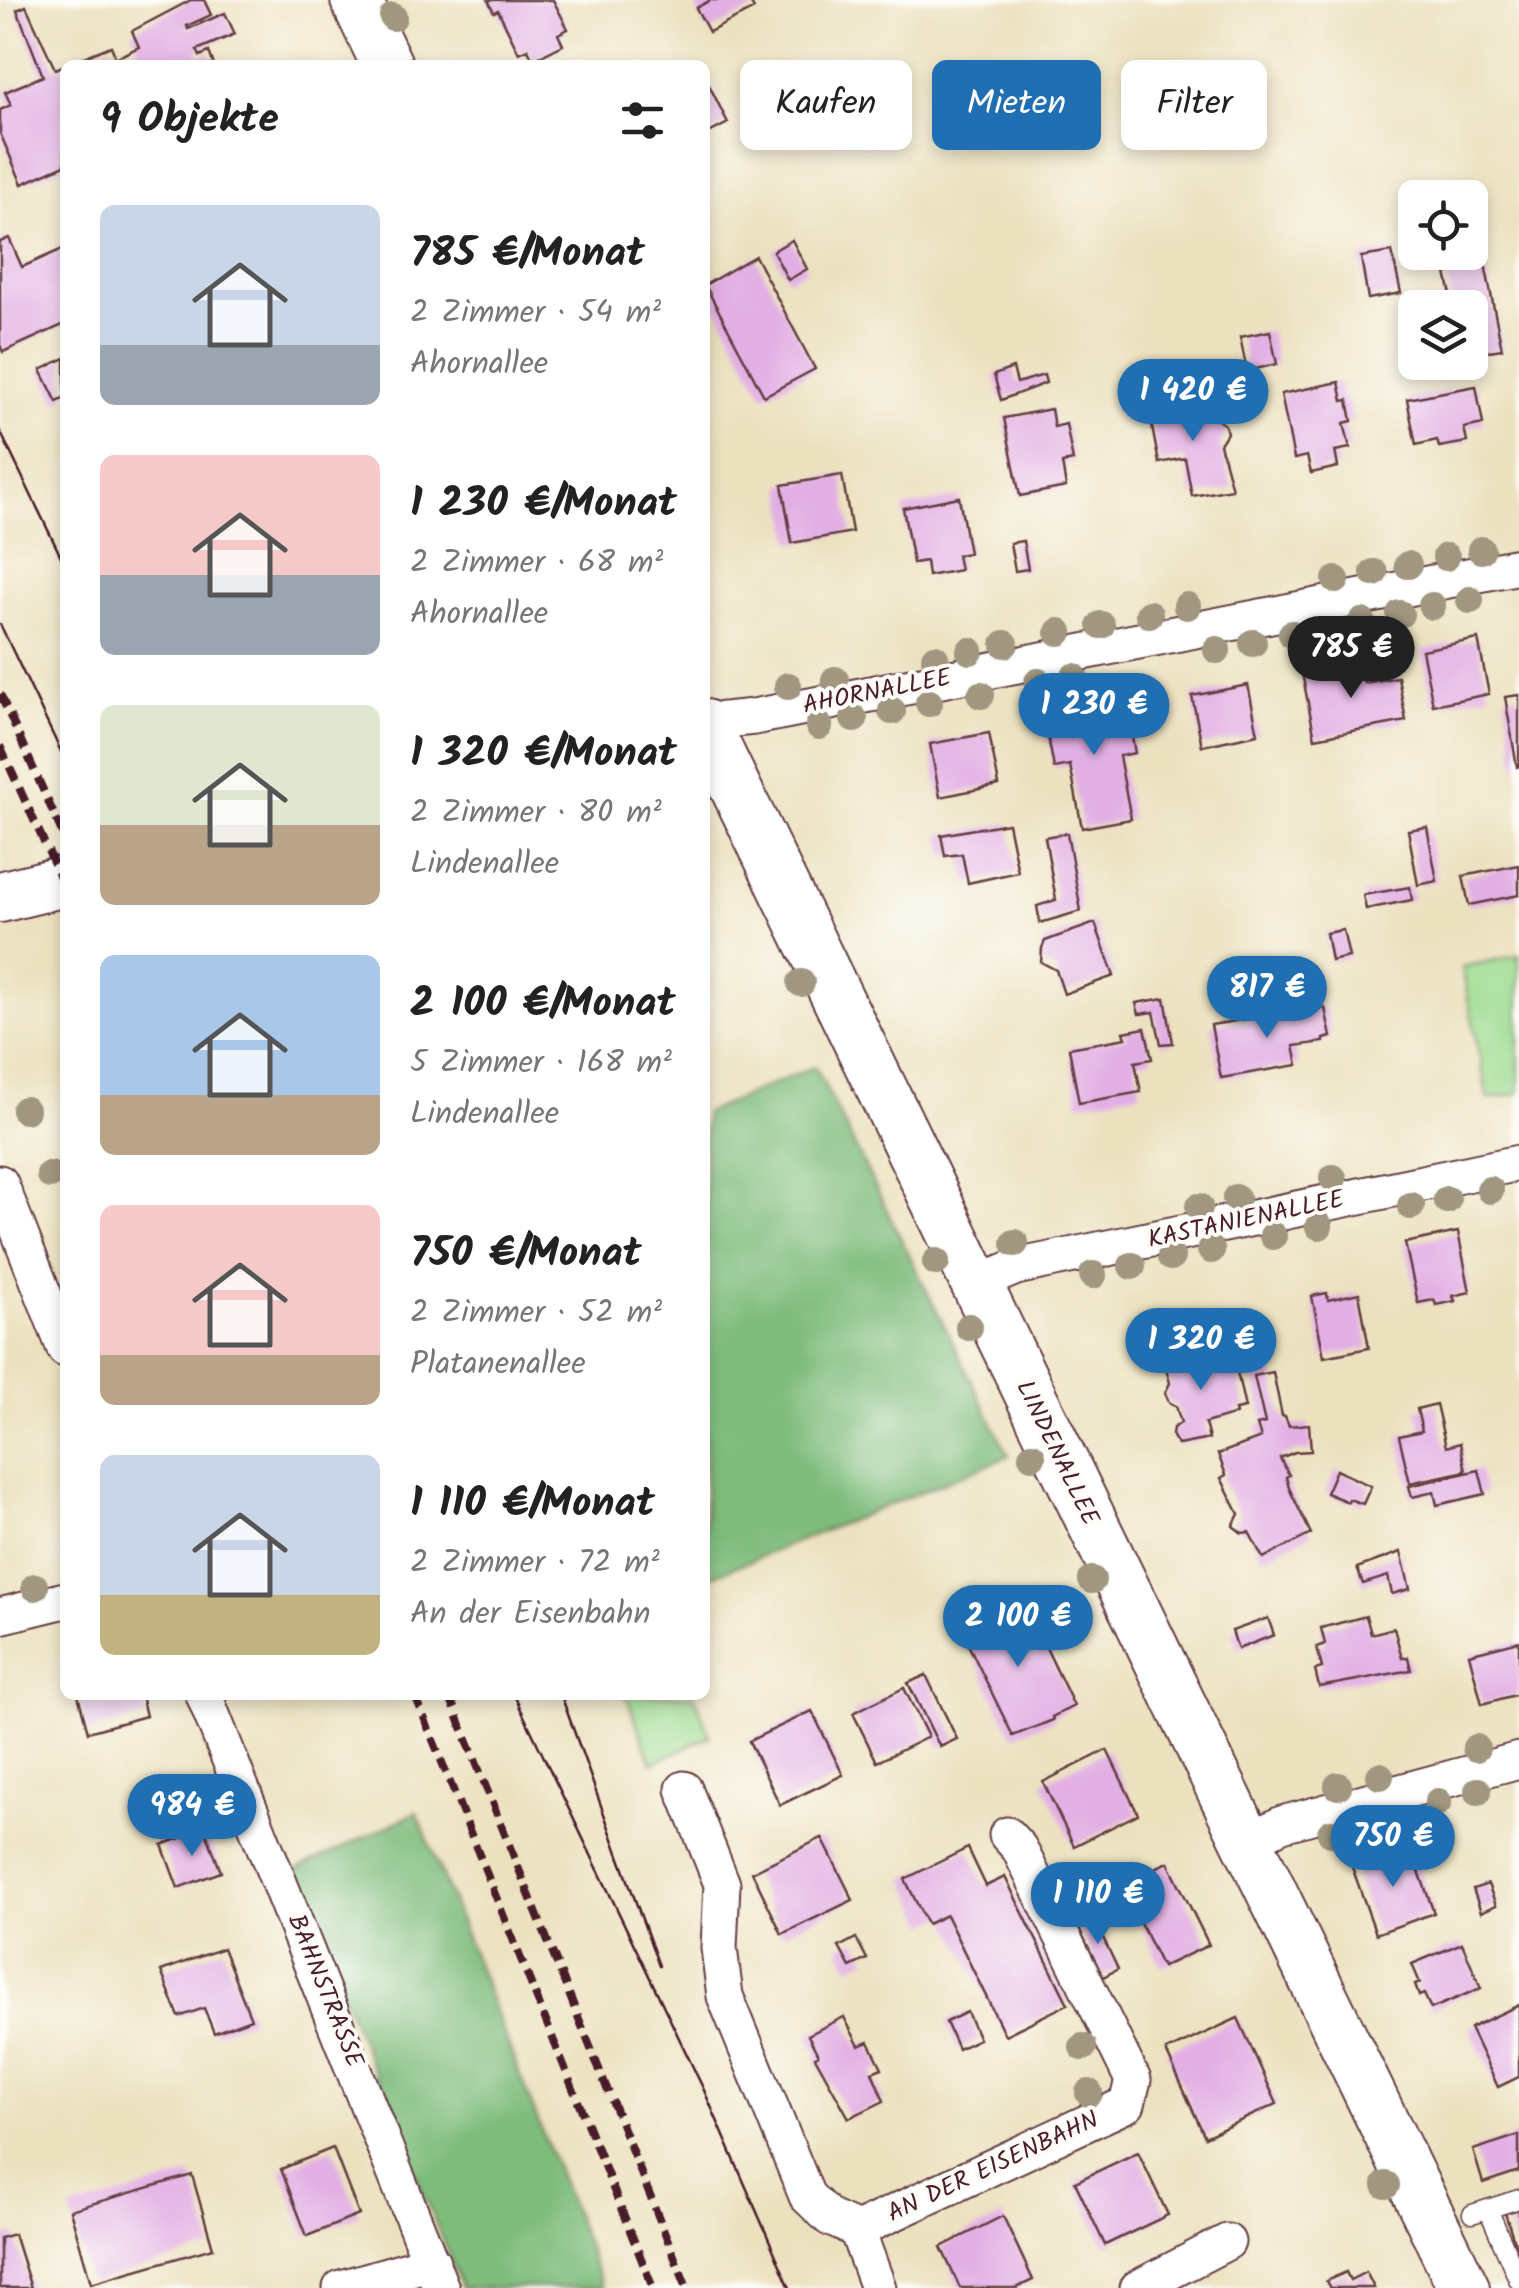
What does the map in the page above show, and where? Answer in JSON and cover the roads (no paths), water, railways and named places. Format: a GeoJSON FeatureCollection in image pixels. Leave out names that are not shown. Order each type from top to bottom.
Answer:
{"type":"FeatureCollection","features":[{"type":"Feature","properties":{"kind":"main road"},"geometry":{"type":"LineString","coordinates":[[356,0],[385,60]]}},
{"type":"Feature","properties":{"kind":"main road","name":"LINDENALLEE"},"geometry":{"type":"LineString","coordinates":[[710,734],[1464,2288]]}},
{"type":"Feature","properties":{"kind":"main road"},"geometry":{"type":"LineString","coordinates":[[0,897],[60,881]]}},
{"type":"Feature","properties":{"kind":"street","name":"AHORNALLEE"},"geometry":{"type":"LineString","coordinates":[[710,723],[1519,566]]}},
{"type":"Feature","properties":{"kind":"street","name":"KASTANIENALLEE"},"geometry":{"type":"LineString","coordinates":[[975,1284],[1016,1267],[1519,1163]]}},
{"type":"Feature","properties":{"kind":"street"},"geometry":{"type":"LineString","coordinates":[[0,1183],[60,1336]]}},
{"type":"Feature","properties":{"kind":"street"},"geometry":{"type":"LineString","coordinates":[[0,1616],[60,1601]]}},
{"type":"Feature","properties":{"kind":"street","name":"BAHNSTRASSE"},"geometry":{"type":"LineString","coordinates":[[206,1700],[437,2275]]}},
{"type":"Feature","properties":{"kind":"street"},"geometry":{"type":"LineString","coordinates":[[1247,1841],[1282,1824],[1519,1760]]}},
{"type":"Feature","properties":{"kind":"street","name":"AN DER EISENBAHN"},"geometry":{"type":"LineString","coordinates":[[684,1789],[722,1884],[719,1948],[730,2011],[808,2196],[830,2218],[857,2230],[878,2288]]}},
{"type":"Feature","properties":{"kind":"street","name":"AN DER EISENBAHN"},"geometry":{"type":"LineString","coordinates":[[857,2230],[1127,2104],[1133,2080],[1116,2039],[1019,1848],[1007,1835]]}},
{"type":"Feature","properties":{"kind":"street"},"geometry":{"type":"LineString","coordinates":[[1138,2288],[1227,2242]]}},
{"type":"Feature","properties":{"kind":"street"},"geometry":{"type":"LineString","coordinates":[[341,2288],[437,2275]]}},
{"type":"Feature","properties":{"kind":"lane"},"geometry":{"type":"LineString","coordinates":[[1519,2199],[1480,2212],[1519,2281]]}},
{"type":"Feature","properties":{"kind":"tram line"},"geometry":{"type":"LineString","coordinates":[[0,431],[60,555]]}},
{"type":"Feature","properties":{"kind":"tram line"},"geometry":{"type":"LineString","coordinates":[[0,624],[60,750]]}},
{"type":"Feature","properties":{"kind":"tram line"},"geometry":{"type":"LineString","coordinates":[[516,1700],[703,2088],[790,2288]]}},
{"type":"Feature","properties":{"kind":"tram line"},"geometry":{"type":"LineString","coordinates":[[563,1700],[659,1966]]}},
{"type":"Feature","properties":{"kind":"railway"},"geometry":{"type":"LineString","coordinates":[[0,694],[60,828]]}},
{"type":"Feature","properties":{"kind":"railway"},"geometry":{"type":"LineString","coordinates":[[0,746],[60,877]]}},
{"type":"Feature","properties":{"kind":"railway"},"geometry":{"type":"LineString","coordinates":[[417,1700],[653,2288]]}},
{"type":"Feature","properties":{"kind":"railway"},"geometry":{"type":"LineString","coordinates":[[451,1700],[687,2288]]}}]}
